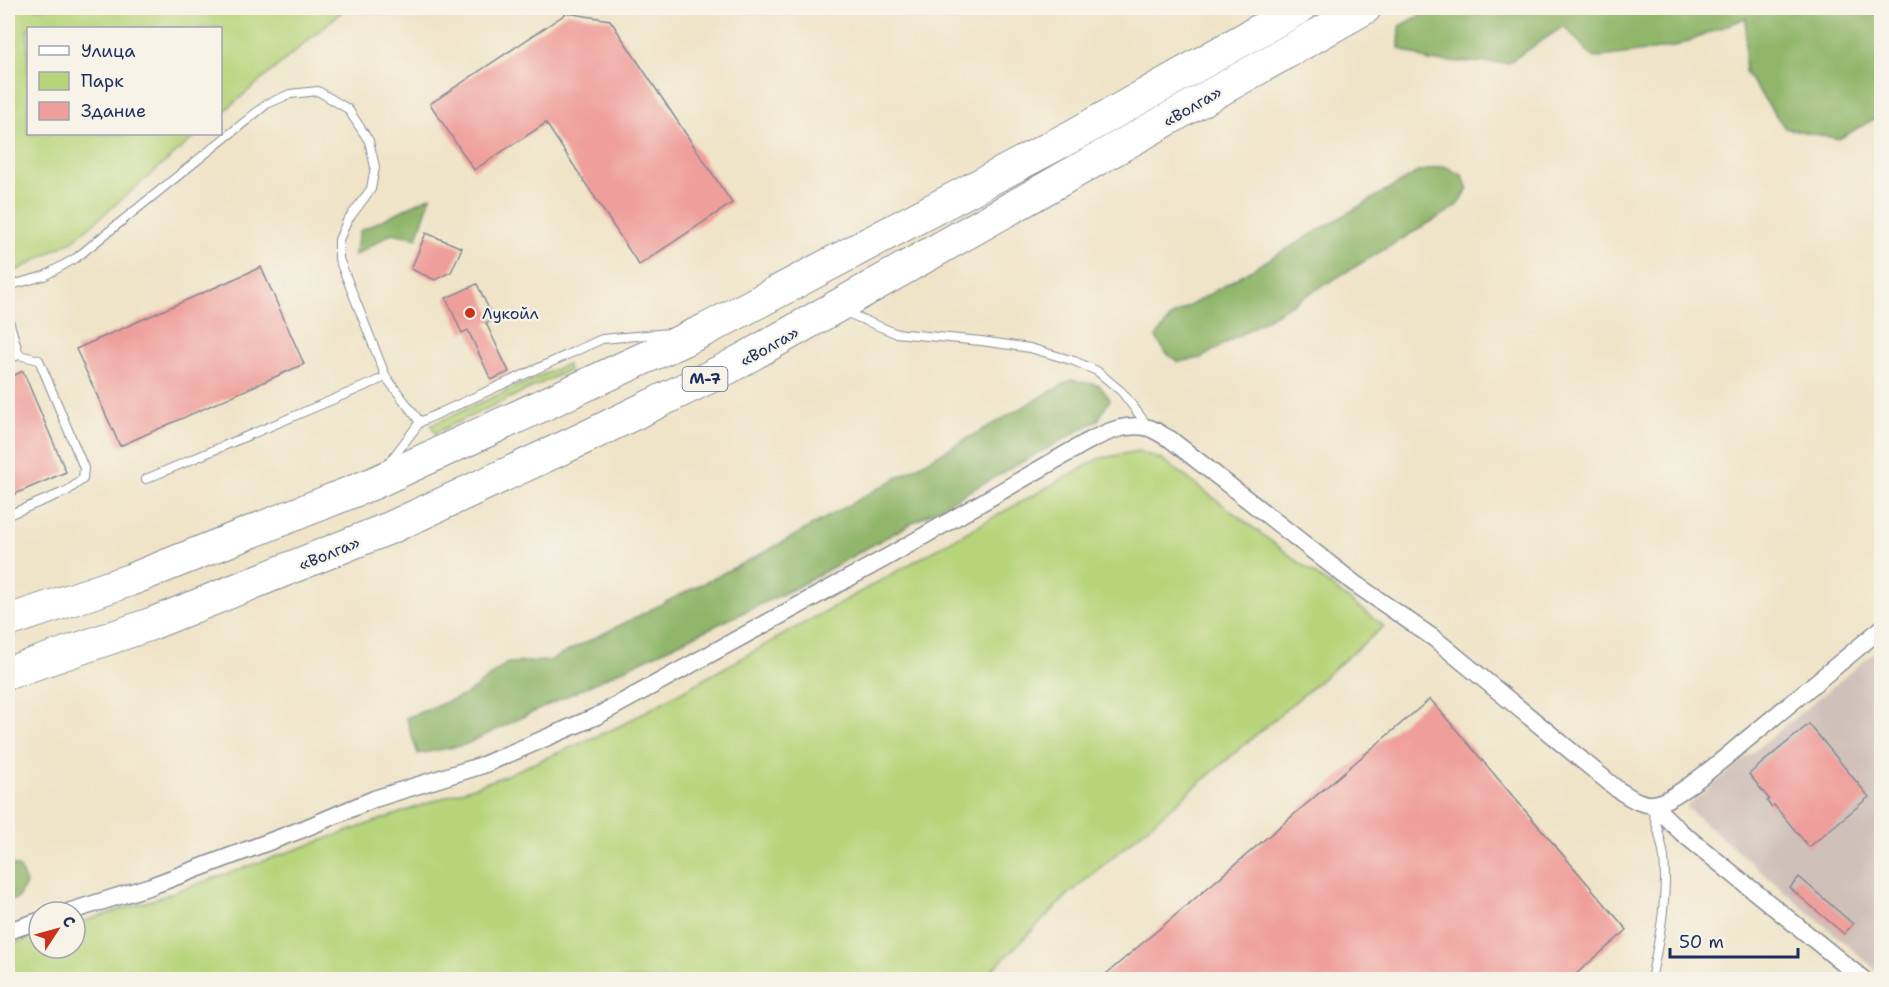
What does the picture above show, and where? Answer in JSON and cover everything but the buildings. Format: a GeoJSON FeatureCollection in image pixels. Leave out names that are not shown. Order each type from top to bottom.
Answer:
{"type":"FeatureCollection","features":[{"type":"Feature","properties":{"kind":"highway","name":"«Волга»"},"geometry":{"type":"LineString","coordinates":[[8,621],[130,580],[374,483],[705,330],[1074,135],[1299,8]]}},
{"type":"Feature","properties":{"kind":"highway","name":"«Волга»"},"geometry":{"type":"LineString","coordinates":[[8,673],[151,624],[392,527],[726,369],[1365,8]]}},
{"type":"Feature","properties":{"kind":"street"},"geometry":{"type":"LineString","coordinates":[[87,906],[293,833],[374,799],[483,765],[597,716],[879,561],[1085,443],[1123,427],[1149,428],[1170,439],[1354,583],[1436,639],[1633,800],[1652,804],[1676,794],[1713,767],[1881,628]]}},
{"type":"Feature","properties":{"kind":"street"},"geometry":{"type":"LineString","coordinates":[[1652,804],[1690,839],[1864,980]]}},
{"type":"Feature","properties":{"kind":"street"},"geometry":{"type":"LineString","coordinates":[[8,932],[27,925]]}},
{"type":"Feature","properties":{"kind":"lane"},"geometry":{"type":"LineString","coordinates":[[8,286],[44,276],[76,258],[267,104],[290,94],[318,91],[348,109],[369,141],[375,167],[371,189],[347,221],[339,240],[339,259],[386,377],[420,422]]}},
{"type":"Feature","properties":{"kind":"lane"},"geometry":{"type":"LineString","coordinates":[[837,308],[895,333],[1030,348],[1074,361],[1097,371],[1122,392],[1149,428]]}},
{"type":"Feature","properties":{"kind":"lane"},"geometry":{"type":"LineString","coordinates":[[8,317],[19,355]]}},
{"type":"Feature","properties":{"kind":"lane"},"geometry":{"type":"LineString","coordinates":[[374,483],[420,422],[602,339],[705,330]]}},
{"type":"Feature","properties":{"kind":"lane"},"geometry":{"type":"LineString","coordinates":[[8,359],[19,355],[39,360],[84,468],[83,479],[67,491],[8,515]]}},
{"type":"Feature","properties":{"kind":"lane"},"geometry":{"type":"LineString","coordinates":[[146,479],[386,377]]}},
{"type":"Feature","properties":{"kind":"lane"},"geometry":{"type":"LineString","coordinates":[[1651,980],[1661,927],[1665,882],[1664,856],[1652,804]]}},
{"type":"Feature","properties":{"kind":"shaded area"},"geometry":{"type":"Polygon","coordinates":[[[1881,647],[1881,974],[1686,807],[1881,647]]]}},
{"type":"Feature","properties":{"kind":"green space"},"geometry":{"type":"Polygon","coordinates":[[[8,8],[346,8],[222,113],[222,27],[27,27],[27,135],[197,135],[74,240],[8,275],[8,8]]]}},
{"type":"Feature","properties":{"kind":"green space"},"geometry":{"type":"Polygon","coordinates":[[[742,8],[870,8],[749,10],[742,8]]]}},
{"type":"Feature","properties":{"kind":"green space"},"geometry":{"type":"Polygon","coordinates":[[[1434,8],[1881,8],[1881,115],[1839,139],[1785,128],[1745,72],[1746,18],[1674,47],[1594,58],[1564,26],[1508,63],[1429,61],[1399,48],[1400,26],[1434,8]]]}},
{"type":"Feature","properties":{"kind":"green space"},"geometry":{"type":"Polygon","coordinates":[[[1444,166],[1462,175],[1468,189],[1456,207],[1201,358],[1178,362],[1165,352],[1156,337],[1172,316],[1418,172],[1444,166]]]}},
{"type":"Feature","properties":{"kind":"green space"},"geometry":{"type":"Polygon","coordinates":[[[431,196],[417,238],[392,233],[354,256],[360,231],[431,196]]]}},
{"type":"Feature","properties":{"kind":"green space"},"geometry":{"type":"Polygon","coordinates":[[[567,364],[569,370],[435,433],[431,425],[567,364]]]}},
{"type":"Feature","properties":{"kind":"green space"},"geometry":{"type":"Polygon","coordinates":[[[1071,380],[1099,385],[1110,399],[1098,420],[793,589],[464,745],[418,754],[406,718],[467,694],[507,663],[549,661],[767,551],[1071,380]]]}},
{"type":"Feature","properties":{"kind":"green space"},"geometry":{"type":"Polygon","coordinates":[[[1138,451],[1163,460],[1384,626],[1068,895],[983,979],[8,979],[8,945],[27,939],[27,960],[87,960],[87,920],[155,899],[502,777],[620,726],[1098,459],[1138,451]]]}},
{"type":"Feature","properties":{"kind":"green space"},"geometry":{"type":"Polygon","coordinates":[[[8,863],[20,868],[26,884],[17,899],[8,901],[8,863]]]}},
{"type":"Feature","properties":{"kind":"place","name":"Лукойл"},"geometry":{"type":"Point","coordinates":[470,313]}}]}
